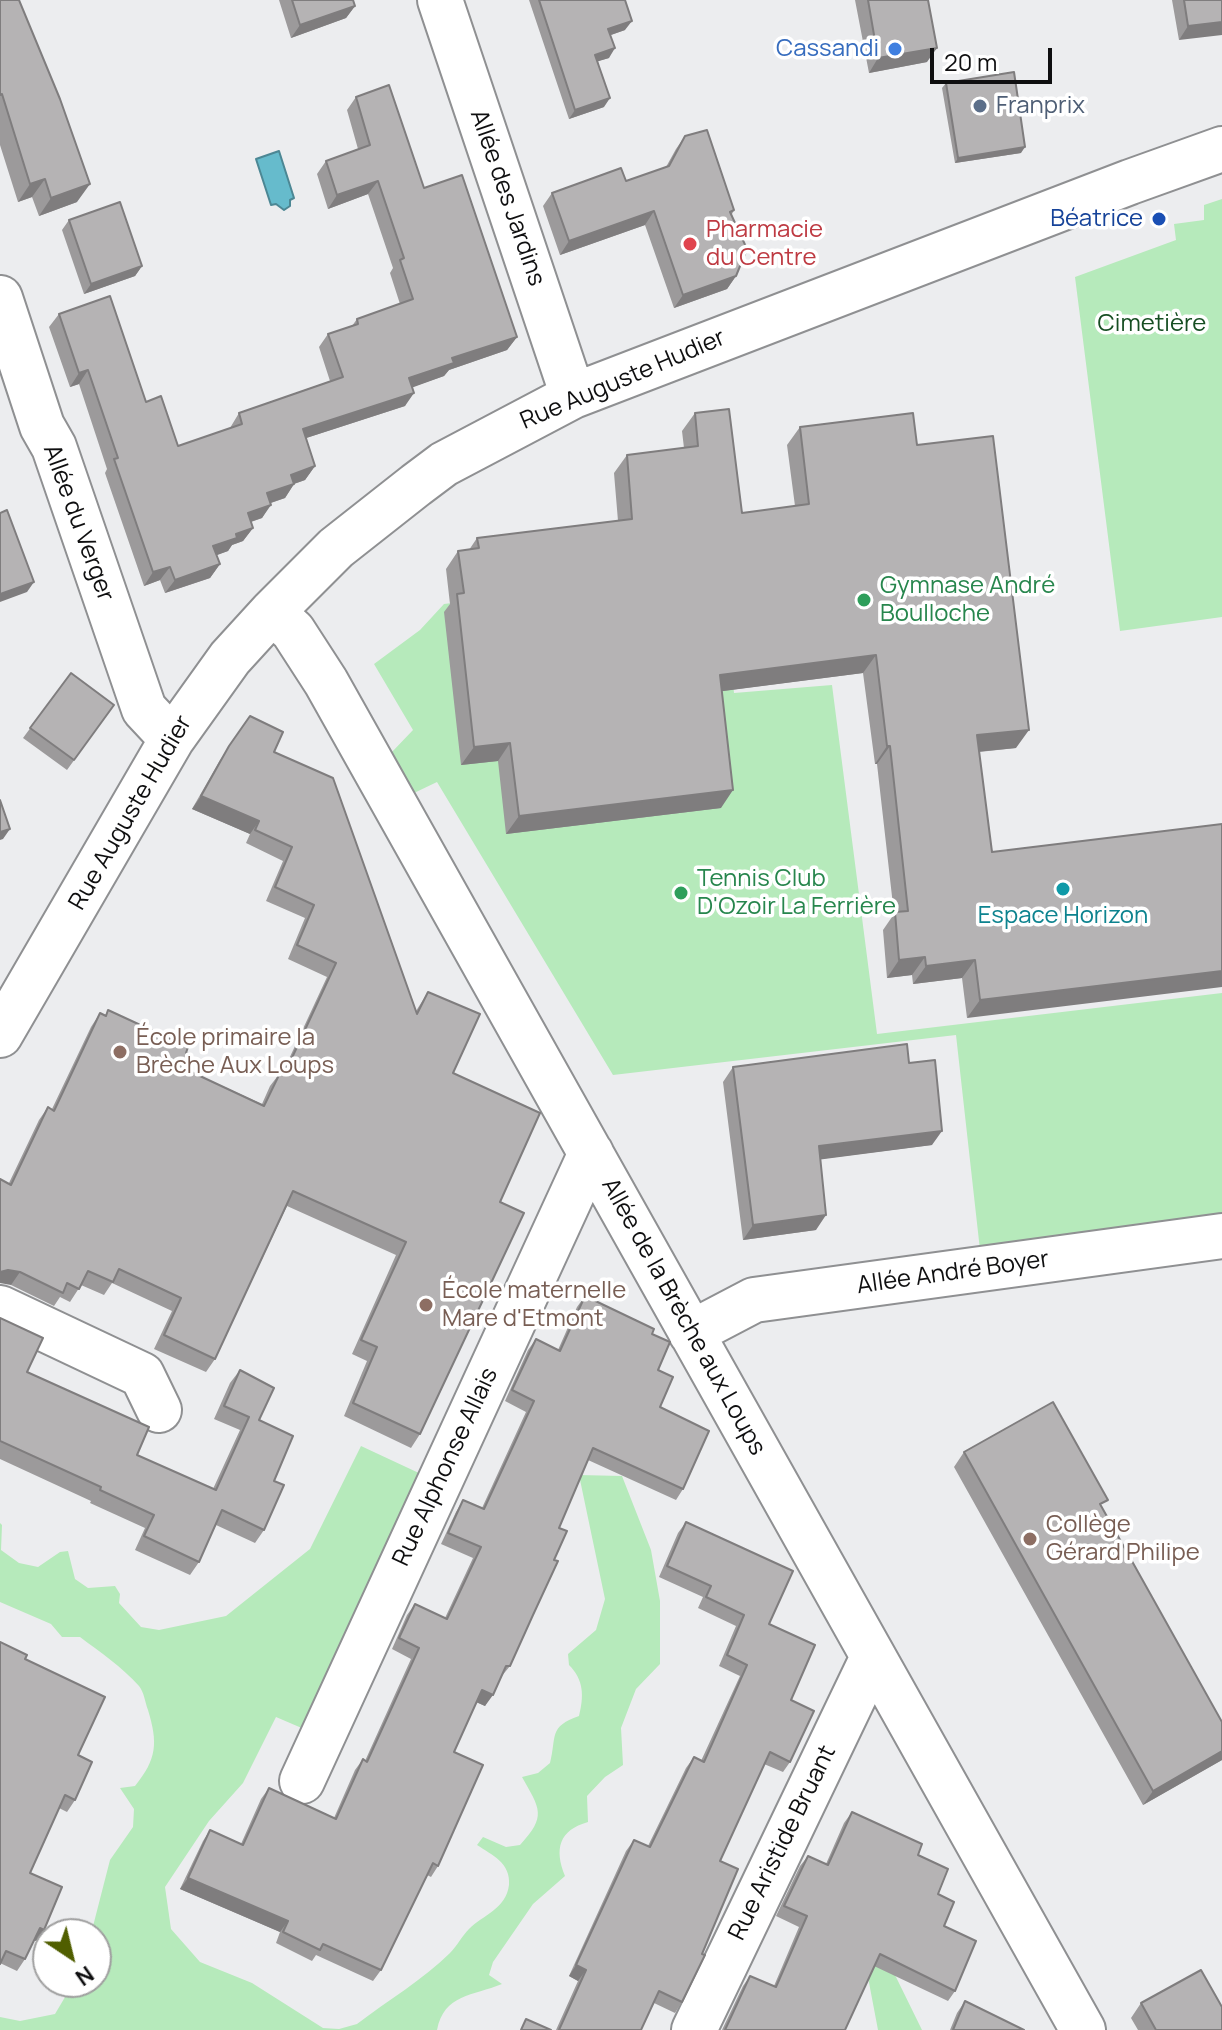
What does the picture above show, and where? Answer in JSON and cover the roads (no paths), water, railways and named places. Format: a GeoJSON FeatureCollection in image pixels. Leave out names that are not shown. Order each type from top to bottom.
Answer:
{"type":"FeatureCollection","features":[{"type":"Feature","properties":{"kind":"street","name":"Allée des Jardins"},"geometry":{"type":"LineString","coordinates":[[440,0],[573,396]]}},
{"type":"Feature","properties":{"kind":"street","name":"Rue Auguste Hudier"},"geometry":{"type":"LineString","coordinates":[[0,1035],[172,739],[230,658],[336,548],[444,464],[573,396],[1222,149]]}},
{"type":"Feature","properties":{"kind":"street","name":"Allée du Verger"},"geometry":{"type":"LineString","coordinates":[[0,298],[42,426],[54,447],[144,709],[172,739]]}},
{"type":"Feature","properties":{"kind":"street","name":"Allée de la Brèche aux Loups"},"geometry":{"type":"LineString","coordinates":[[272,612],[293,631],[326,682],[1083,2030]]}},
{"type":"Feature","properties":{"kind":"street","name":"Rue Alphonse Allais"},"geometry":{"type":"LineString","coordinates":[[302,1781],[591,1153]]}},
{"type":"Feature","properties":{"kind":"street","name":"Allée André Boyer"},"geometry":{"type":"LineString","coordinates":[[691,1333],[754,1300],[1222,1236]]}},
{"type":"Feature","properties":{"kind":"street"},"geometry":{"type":"LineString","coordinates":[[0,1308],[142,1375],[159,1410]]}},
{"type":"Feature","properties":{"kind":"street","name":"Rue Aristide Bruant"},"geometry":{"type":"LineString","coordinates":[[694,2030],[873,1657]]}},
{"type":"Feature","properties":{"kind":"water"},"geometry":{"type":"Polygon","coordinates":[[[279,151],[294,198],[284,210],[276,204],[271,205],[256,159],[279,151]]]}},
{"type":"Feature","properties":{"kind":"place","name":"Cassandi"},"geometry":{"type":"Point","coordinates":[895,49]}},
{"type":"Feature","properties":{"kind":"place","name":"Franprix"},"geometry":{"type":"Point","coordinates":[980,106]}},
{"type":"Feature","properties":{"kind":"place","name":"Béatrice"},"geometry":{"type":"Point","coordinates":[1159,219]}},
{"type":"Feature","properties":{"kind":"place","name":"Pharmacie du Centre"},"geometry":{"type":"Point","coordinates":[690,244]}},
{"type":"Feature","properties":{"kind":"place","name":"Gymnase André Boulloche"},"geometry":{"type":"Point","coordinates":[864,600]}},
{"type":"Feature","properties":{"kind":"place","name":"Espace Horizon"},"geometry":{"type":"Point","coordinates":[1063,889]}},
{"type":"Feature","properties":{"kind":"place","name":"Tennis Club D'Ozoir La Ferrière"},"geometry":{"type":"Point","coordinates":[681,893]}},
{"type":"Feature","properties":{"kind":"place","name":"École primaire la Brèche Aux Loups"},"geometry":{"type":"Point","coordinates":[120,1052]}},
{"type":"Feature","properties":{"kind":"place","name":"École maternelle Mare d'Etmont"},"geometry":{"type":"Point","coordinates":[426,1305]}},
{"type":"Feature","properties":{"kind":"place","name":"Collège Gérard Philipe"},"geometry":{"type":"Point","coordinates":[1030,1539]}},
{"type":"Feature","properties":{"kind":"park label","name":"Cimetière"},"geometry":{"type":"Point","coordinates":[1152,324]}}]}
